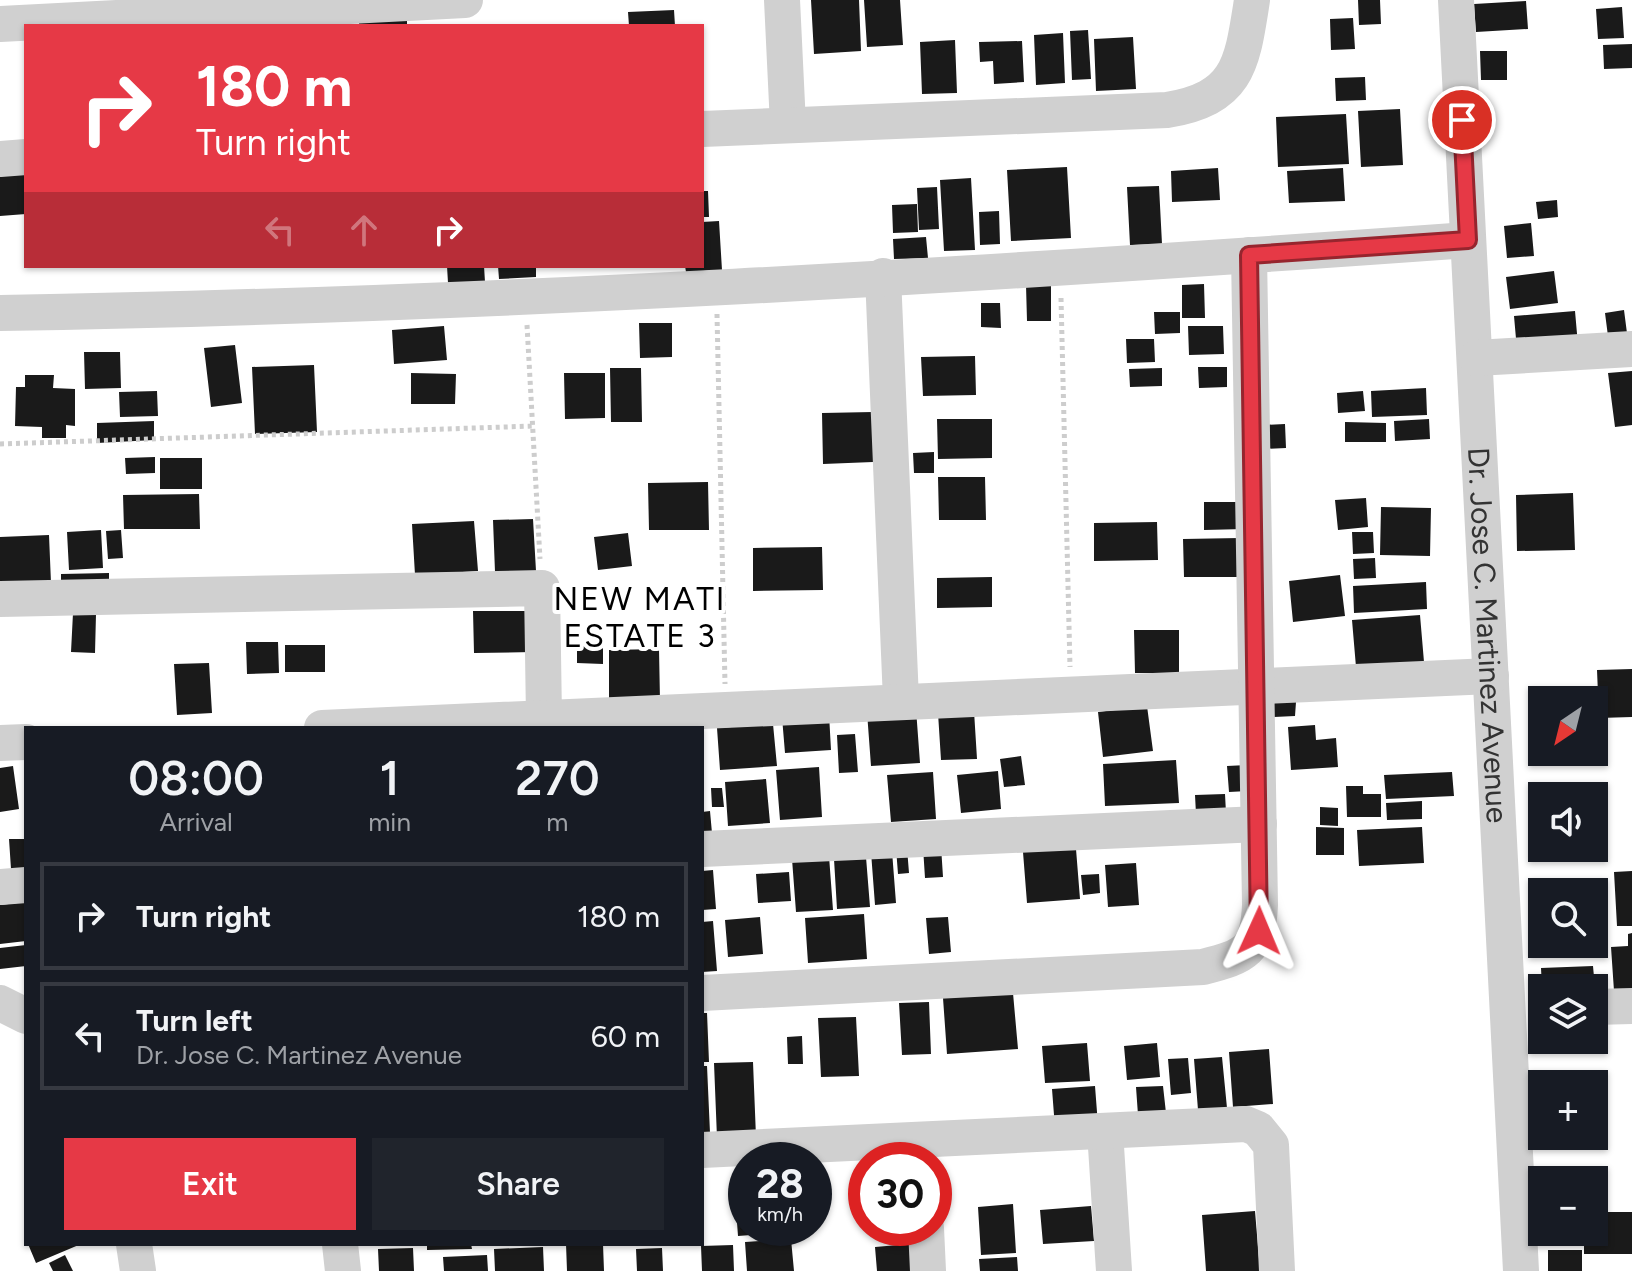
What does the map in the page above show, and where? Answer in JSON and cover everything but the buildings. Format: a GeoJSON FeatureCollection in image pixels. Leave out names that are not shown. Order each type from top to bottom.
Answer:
{"type":"FeatureCollection","features":[{"type":"Feature","properties":{"kind":"street"},"geometry":{"type":"LineString","coordinates":[[0,24],[183,8],[465,0]]}},
{"type":"Feature","properties":{"kind":"street"},"geometry":{"type":"LineString","coordinates":[[782,0],[788,125]]}},
{"type":"Feature","properties":{"kind":"street"},"geometry":{"type":"LineString","coordinates":[[704,129],[1167,110],[1198,105],[1218,94],[1234,73],[1245,47],[1252,0]]}},
{"type":"Feature","properties":{"kind":"street","name":"Dr. Jose C. Martinez Avenue"},"geometry":{"type":"LineString","coordinates":[[1456,0],[1491,676],[1526,1009],[1521,1271]]}},
{"type":"Feature","properties":{"kind":"street"},"geometry":{"type":"LineString","coordinates":[[0,159],[24,157]]}},
{"type":"Feature","properties":{"kind":"street"},"geometry":{"type":"LineString","coordinates":[[0,313],[716,290],[883,276],[1468,240]]}},
{"type":"Feature","properties":{"kind":"street"},"geometry":{"type":"LineString","coordinates":[[704,993],[1203,967],[1249,950],[1259,931],[1259,824],[1249,255]]}},
{"type":"Feature","properties":{"kind":"street"},"geometry":{"type":"LineString","coordinates":[[883,276],[901,700]]}},
{"type":"Feature","properties":{"kind":"street"},"geometry":{"type":"LineString","coordinates":[[1476,358],[1632,349]]}},
{"type":"Feature","properties":{"kind":"street"},"geometry":{"type":"LineString","coordinates":[[0,599],[542,588],[544,718]]}},
{"type":"Feature","properties":{"kind":"street"},"geometry":{"type":"LineString","coordinates":[[366,726],[1070,692],[1491,676]]}},
{"type":"Feature","properties":{"kind":"street"},"geometry":{"type":"LineString","coordinates":[[0,743],[24,742]]}},
{"type":"Feature","properties":{"kind":"street"},"geometry":{"type":"LineString","coordinates":[[704,849],[1259,824]]}},
{"type":"Feature","properties":{"kind":"street"},"geometry":{"type":"LineString","coordinates":[[0,887],[24,885]]}},
{"type":"Feature","properties":{"kind":"street"},"geometry":{"type":"LineString","coordinates":[[0,1003],[24,1015]]}},
{"type":"Feature","properties":{"kind":"street"},"geometry":{"type":"LineString","coordinates":[[1608,1007],[1632,1006]]}},
{"type":"Feature","properties":{"kind":"street"},"geometry":{"type":"LineString","coordinates":[[952,1147],[1105,1131],[1231,1124],[1258,1129],[1271,1145],[1277,1271]]}},
{"type":"Feature","properties":{"kind":"street"},"geometry":{"type":"LineString","coordinates":[[1105,1131],[1114,1271]]}},
{"type":"Feature","properties":{"kind":"street"},"geometry":{"type":"LineString","coordinates":[[704,1150],[848,1150]]}},
{"type":"Feature","properties":{"kind":"street"},"geometry":{"type":"LineString","coordinates":[[134,1246],[138,1271]]}},
{"type":"Feature","properties":{"kind":"street"},"geometry":{"type":"LineString","coordinates":[[340,1246],[343,1271]]}},
{"type":"Feature","properties":{"kind":"street"},"geometry":{"type":"LineString","coordinates":[[927,1246],[928,1271]]}},
{"type":"Feature","properties":{"kind":"path"},"geometry":{"type":"LineString","coordinates":[[1060,266],[1070,692]]}},
{"type":"Feature","properties":{"kind":"path"},"geometry":{"type":"LineString","coordinates":[[716,290],[726,709]]}},
{"type":"Feature","properties":{"kind":"path"},"geometry":{"type":"LineString","coordinates":[[525,296],[542,588]]}},
{"type":"Feature","properties":{"kind":"path"},"geometry":{"type":"LineString","coordinates":[[0,444],[534,426]]}},
{"type":"Feature","properties":{"kind":"district","name":"NEW MATI ESTATE 3"},"geometry":{"type":"Point","coordinates":[640,618]}},
{"type":"Feature","properties":{"kind":"route"},"geometry":{"type":"LineString","coordinates":[[1259,931],[1249,255],[1468,240],[1462,120]]}}]}
